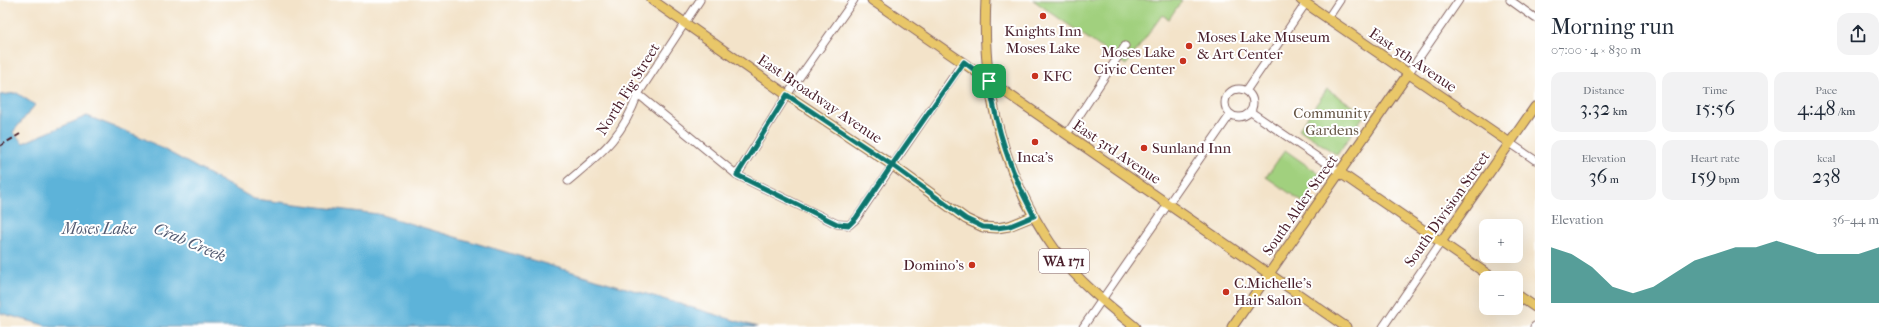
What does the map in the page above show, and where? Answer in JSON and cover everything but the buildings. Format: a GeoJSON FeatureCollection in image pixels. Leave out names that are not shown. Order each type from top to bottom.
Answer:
{"type":"FeatureCollection","features":[{"type":"Feature","properties":{"kind":"main road","name":"East Broadway Avenue"},"geometry":{"type":"LineString","coordinates":[[652,0],[787,95],[892,165],[966,219],[983,227],[997,228],[1010,226],[1034,216]]}},
{"type":"Feature","properties":{"kind":"main road","name":"East 3rd Avenue"},"geometry":{"type":"LineString","coordinates":[[872,0],[964,62],[989,81],[1346,327]]}},
{"type":"Feature","properties":{"kind":"main road"},"geometry":{"type":"LineString","coordinates":[[986,0],[986,41],[989,81],[994,110],[1010,166],[1034,216]]}},
{"type":"Feature","properties":{"kind":"main road","name":"East 5th Avenue"},"geometry":{"type":"LineString","coordinates":[[1304,2],[1510,143]]}},
{"type":"Feature","properties":{"kind":"main road","name":"South Alder Street"},"geometry":{"type":"LineString","coordinates":[[1232,327],[1408,74]]}},
{"type":"Feature","properties":{"kind":"main road","name":"South Division Street"},"geometry":{"type":"LineString","coordinates":[[1441,242],[1535,107]]}},
{"type":"Feature","properties":{"kind":"main road"},"geometry":{"type":"LineString","coordinates":[[1339,172],[1483,271]]}},
{"type":"Feature","properties":{"kind":"main road","name":"WA 171"},"geometry":{"type":"LineString","coordinates":[[1034,216],[1058,254],[1073,271],[1102,300],[1135,327]]}},
{"type":"Feature","properties":{"kind":"main road"},"geometry":{"type":"LineString","coordinates":[[1523,299],[1535,307]]}},
{"type":"Feature","properties":{"kind":"street","name":"North Fig Street"},"geometry":{"type":"LineString","coordinates":[[568,181],[610,145],[631,112],[638,94],[700,0]]}},
{"type":"Feature","properties":{"kind":"street"},"geometry":{"type":"LineString","coordinates":[[737,175],[787,95],[854,0]]}},
{"type":"Feature","properties":{"kind":"street"},"geometry":{"type":"LineString","coordinates":[[1328,18],[1340,0]]}},
{"type":"Feature","properties":{"kind":"street","name":"South Alder Street"},"geometry":{"type":"LineString","coordinates":[[1408,74],[1459,0]]}},
{"type":"Feature","properties":{"kind":"street"},"geometry":{"type":"LineString","coordinates":[[1510,0],[1535,18]]}},
{"type":"Feature","properties":{"kind":"street"},"geometry":{"type":"LineString","coordinates":[[1246,91],[1304,2]]}},
{"type":"Feature","properties":{"kind":"street"},"geometry":{"type":"LineString","coordinates":[[1066,134],[1125,46]]}},
{"type":"Feature","properties":{"kind":"street"},"geometry":{"type":"LineString","coordinates":[[638,94],[737,175],[821,217],[844,226],[849,225],[856,218],[964,62]]}},
{"type":"Feature","properties":{"kind":"street"},"geometry":{"type":"LineString","coordinates":[[1238,89],[1246,91],[1253,100],[1251,112],[1239,118],[1230,115],[1225,108],[1227,95],[1238,89]]}},
{"type":"Feature","properties":{"kind":"street"},"geometry":{"type":"LineString","coordinates":[[1251,112],[1339,172]]}},
{"type":"Feature","properties":{"kind":"street"},"geometry":{"type":"LineString","coordinates":[[1083,327],[1230,115]]}},
{"type":"Feature","properties":{"kind":"street"},"geometry":{"type":"LineString","coordinates":[[1510,143],[1535,160]]}},
{"type":"Feature","properties":{"kind":"street","name":"South Division Street"},"geometry":{"type":"LineString","coordinates":[[1382,327],[1441,242]]}},
{"type":"Feature","properties":{"kind":"green space"},"geometry":{"type":"Polygon","coordinates":[[[1033,0],[1182,0],[1169,19],[1162,15],[1126,65],[1033,0]]]}},
{"type":"Feature","properties":{"kind":"green space","name":"Community Gardens"},"geometry":{"type":"Polygon","coordinates":[[[1327,89],[1365,114],[1337,155],[1299,129],[1327,89]]]}},
{"type":"Feature","properties":{"kind":"green space","name":"Community Gardens"},"geometry":{"type":"Polygon","coordinates":[[[1285,150],[1322,176],[1304,203],[1266,177],[1285,150]]]}},
{"type":"Feature","properties":{"kind":"water","name":"Moses Lake"},"geometry":{"type":"Polygon","coordinates":[[[17,93],[35,105],[13,132],[23,143],[87,116],[143,138],[254,199],[378,214],[757,327],[51,327],[0,313],[0,95],[17,93]]]}},
{"type":"Feature","properties":{"kind":"railway"},"geometry":{"type":"LineString","coordinates":[[0,146],[20,134]]}},
{"type":"Feature","properties":{"kind":"place","name":"Knights Inn Moses Lake"},"geometry":{"type":"Point","coordinates":[1043,16]}},
{"type":"Feature","properties":{"kind":"place","name":"Moses Lake Museum & Art Center"},"geometry":{"type":"Point","coordinates":[1189,46]}},
{"type":"Feature","properties":{"kind":"place","name":"Moses Lake Civic Center"},"geometry":{"type":"Point","coordinates":[1183,61]}},
{"type":"Feature","properties":{"kind":"place","name":"KFC"},"geometry":{"type":"Point","coordinates":[1035,76]}},
{"type":"Feature","properties":{"kind":"place","name":"Inca's"},"geometry":{"type":"Point","coordinates":[1035,142]}},
{"type":"Feature","properties":{"kind":"place","name":"Sunland Inn"},"geometry":{"type":"Point","coordinates":[1144,148]}},
{"type":"Feature","properties":{"kind":"place","name":"Domino's"},"geometry":{"type":"Point","coordinates":[972,265]}},
{"type":"Feature","properties":{"kind":"place","name":"C.Michelle's Hair Salon"},"geometry":{"type":"Point","coordinates":[1226,292]}},
{"type":"Feature","properties":{"kind":"route"},"geometry":{"type":"LineString","coordinates":[[989,81],[964,62],[892,165],[787,95],[737,175],[821,217],[844,226],[853,223],[892,165],[966,219],[983,227],[997,228],[1010,226],[1021,222],[1034,216],[1023,196],[1010,166],[1000,137],[989,81]]}},
{"type":"Feature","properties":{"kind":"water label","name":"Crab Creek"},"geometry":{"type":"Point","coordinates":[190,242]}}]}
